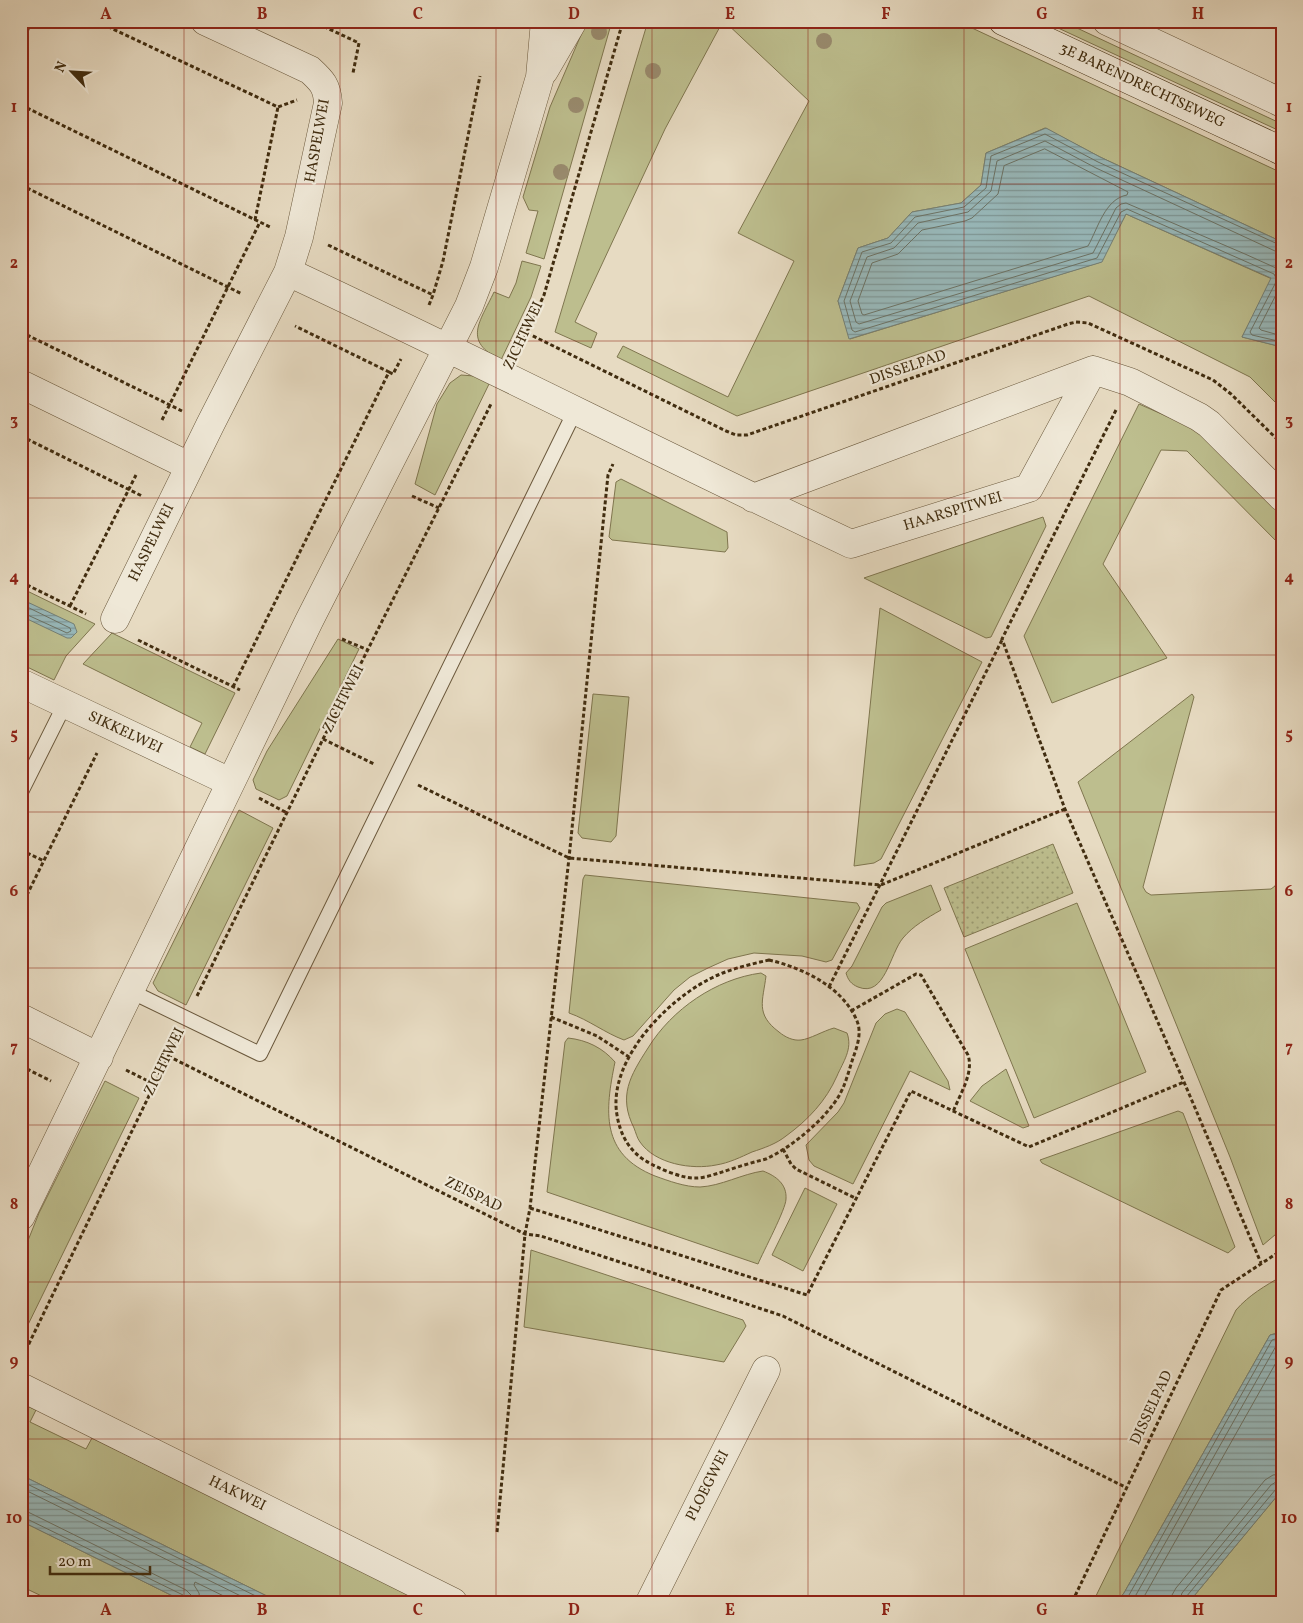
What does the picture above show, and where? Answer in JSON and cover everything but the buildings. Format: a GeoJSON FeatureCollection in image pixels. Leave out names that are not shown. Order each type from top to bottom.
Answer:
{"type":"FeatureCollection","features":[{"type":"Feature","properties":{"kind":"street","name":"HASPELWEI"},"geometry":{"type":"LineString","coordinates":[[122,627],[168,509],[288,272],[299,237],[328,103],[327,90],[320,78],[310,70],[205,21]]}},
{"type":"Feature","properties":{"kind":"street"},"geometry":{"type":"LineString","coordinates":[[21,1216],[230,782],[372,495],[469,306],[484,267],[540,77],[545,21]]}},
{"type":"Feature","properties":{"kind":"street"},"geometry":{"type":"LineString","coordinates":[[540,77],[572,21]]}},
{"type":"Feature","properties":{"kind":"street","name":"3E BARENDRECHTSEWEG"},"geometry":{"type":"LineString","coordinates":[[1002,21],[1282,151]]}},
{"type":"Feature","properties":{"kind":"street"},"geometry":{"type":"LineString","coordinates":[[1107,21],[1280,96]]}},
{"type":"Feature","properties":{"kind":"street"},"geometry":{"type":"LineString","coordinates":[[288,272],[449,347]]}},
{"type":"Feature","properties":{"kind":"street","name":"HAARSPITWEI"},"geometry":{"type":"LineString","coordinates":[[449,347],[753,498],[851,544],[1029,488],[1093,370]]}},
{"type":"Feature","properties":{"kind":"street"},"geometry":{"type":"LineString","coordinates":[[753,498],[1093,370],[1130,382],[1199,417],[1209,424],[1282,497]]}},
{"type":"Feature","properties":{"kind":"street"},"geometry":{"type":"LineString","coordinates":[[21,384],[189,466]]}},
{"type":"Feature","properties":{"kind":"street","name":"SIKKELWEI"},"geometry":{"type":"LineString","coordinates":[[21,683],[230,782]]}},
{"type":"Feature","properties":{"kind":"street"},"geometry":{"type":"LineString","coordinates":[[21,1018],[99,1056]]}},
{"type":"Feature","properties":{"kind":"street","name":"PLOEGWEI"},"geometry":{"type":"LineString","coordinates":[[650,1602],[766,1370]]}},
{"type":"Feature","properties":{"kind":"street","name":"HAKWEI"},"geometry":{"type":"LineString","coordinates":[[21,1387],[453,1602]]}},
{"type":"Feature","properties":{"kind":"lane"},"geometry":{"type":"LineString","coordinates":[[130,991],[260,1054],[574,410]]}},
{"type":"Feature","properties":{"kind":"lane"},"geometry":{"type":"LineString","coordinates":[[21,792],[65,704]]}},
{"type":"Feature","properties":{"kind":"path"},"geometry":{"type":"LineString","coordinates":[[21,44],[32,21]]}},
{"type":"Feature","properties":{"kind":"path"},"geometry":{"type":"LineString","coordinates":[[96,21],[278,107],[327,90]]}},
{"type":"Feature","properties":{"kind":"path","name":"ZICHTWEI"},"geometry":{"type":"LineString","coordinates":[[21,1360],[323,739],[527,333],[544,295],[623,21]]}},
{"type":"Feature","properties":{"kind":"path"},"geometry":{"type":"LineString","coordinates":[[389,372],[393,374],[416,332],[433,295],[443,261],[480,76]]}},
{"type":"Feature","properties":{"kind":"path"},"geometry":{"type":"LineString","coordinates":[[21,105],[285,234],[318,240],[433,295]]}},
{"type":"Feature","properties":{"kind":"path"},"geometry":{"type":"LineString","coordinates":[[255,220],[278,107]]}},
{"type":"Feature","properties":{"kind":"path"},"geometry":{"type":"LineString","coordinates":[[70,606],[260,222]]}},
{"type":"Feature","properties":{"kind":"path","name":"DISSELPAD"},"geometry":{"type":"LineString","coordinates":[[527,333],[726,431],[736,435],[747,435],[1068,324],[1076,322],[1088,323],[1213,380],[1231,394],[1282,444]]}},
{"type":"Feature","properties":{"kind":"path"},"geometry":{"type":"LineString","coordinates":[[21,332],[210,425]]}},
{"type":"Feature","properties":{"kind":"path"},"geometry":{"type":"LineString","coordinates":[[829,987],[1130,382]]}},
{"type":"Feature","properties":{"kind":"path"},"geometry":{"type":"LineString","coordinates":[[21,436],[168,509]]}},
{"type":"Feature","properties":{"kind":"path"},"geometry":{"type":"LineString","coordinates":[[496,1532],[525,1234],[530,1208],[552,1017],[608,475],[627,436]]}},
{"type":"Feature","properties":{"kind":"path"},"geometry":{"type":"LineString","coordinates":[[329,492],[334,495]]}},
{"type":"Feature","properties":{"kind":"path"},"geometry":{"type":"LineString","coordinates":[[412,496],[439,508]]}},
{"type":"Feature","properties":{"kind":"path"},"geometry":{"type":"LineString","coordinates":[[21,582],[86,614]]}},
{"type":"Feature","properties":{"kind":"path"},"geometry":{"type":"LineString","coordinates":[[122,627],[241,691]]}},
{"type":"Feature","properties":{"kind":"path"},"geometry":{"type":"LineString","coordinates":[[342,639],[368,650]]}},
{"type":"Feature","properties":{"kind":"path"},"geometry":{"type":"LineString","coordinates":[[1002,639],[1065,809],[1261,1263]]}},
{"type":"Feature","properties":{"kind":"path"},"geometry":{"type":"LineString","coordinates":[[21,907],[111,726]]}},
{"type":"Feature","properties":{"kind":"path"},"geometry":{"type":"LineString","coordinates":[[323,739],[569,858],[881,885],[1065,809]]}},
{"type":"Feature","properties":{"kind":"path"},"geometry":{"type":"LineString","coordinates":[[21,850],[44,861]]}},
{"type":"Feature","properties":{"kind":"path"},"geometry":{"type":"LineString","coordinates":[[769,960],[811,976],[829,987],[838,993],[851,1011],[858,1022],[859,1041],[840,1094],[814,1125],[783,1149],[766,1159],[696,1178],[655,1166],[637,1156],[628,1146],[615,1106],[616,1090],[629,1057],[646,1031],[665,1010],[717,975],[769,960]]}},
{"type":"Feature","properties":{"kind":"path"},"geometry":{"type":"LineString","coordinates":[[851,1011],[916,974],[922,975],[971,1063],[954,1112]]}},
{"type":"Feature","properties":{"kind":"path"},"geometry":{"type":"LineString","coordinates":[[552,1017],[597,1036],[629,1057]]}},
{"type":"Feature","properties":{"kind":"path","name":"ZEISPAD"},"geometry":{"type":"LineString","coordinates":[[168,1056],[525,1234],[541,1236],[783,1316],[1127,1488]]}},
{"type":"Feature","properties":{"kind":"path"},"geometry":{"type":"LineString","coordinates":[[530,1208],[807,1295],[911,1091],[1029,1147],[1184,1082]]}},
{"type":"Feature","properties":{"kind":"path"},"geometry":{"type":"LineString","coordinates":[[783,1149],[796,1169],[857,1199]]}},
{"type":"Feature","properties":{"kind":"path","name":"DISSELPAD"},"geometry":{"type":"LineString","coordinates":[[1076,1602],[1075,1596],[1221,1290],[1282,1250]]}},
{"type":"Feature","properties":{"kind":"green space"},"geometry":{"type":"Polygon","coordinates":[[[587,21],[612,21],[544,259],[526,253],[538,211],[529,210],[523,197],[550,107],[587,21]]]}},
{"type":"Feature","properties":{"kind":"green space"},"geometry":{"type":"Polygon","coordinates":[[[648,21],[723,21],[665,129],[575,322],[597,333],[591,348],[555,332],[648,21]]]}},
{"type":"Feature","properties":{"kind":"green space"},"geometry":{"type":"Polygon","coordinates":[[[724,21],[957,21],[1282,173],[1282,242],[1100,157],[1045,128],[986,153],[981,185],[961,203],[912,212],[888,238],[858,248],[838,301],[850,339],[1101,262],[1126,214],[1272,279],[1242,337],[1282,347],[1282,409],[1250,377],[1089,296],[737,416],[617,357],[623,346],[728,397],[794,261],[738,233],[809,101],[724,21]]]}},
{"type":"Feature","properties":{"kind":"green space"},"geometry":{"type":"Polygon","coordinates":[[[1043,21],[1062,21],[1282,124],[1282,132],[1043,21]]]}},
{"type":"Feature","properties":{"kind":"green space"},"geometry":{"type":"Polygon","coordinates":[[[522,261],[541,266],[531,297],[501,360],[481,346],[478,330],[494,292],[509,298],[516,283],[522,261]]]}},
{"type":"Feature","properties":{"kind":"green space"},"geometry":{"type":"Polygon","coordinates":[[[461,375],[474,376],[490,382],[435,495],[415,484],[437,404],[450,383],[461,375]]]}},
{"type":"Feature","properties":{"kind":"green space"},"geometry":{"type":"Polygon","coordinates":[[[1139,404],[1200,431],[1282,515],[1282,547],[1187,451],[1161,450],[1103,564],[1167,658],[1052,703],[1024,636],[1139,404]]]}},
{"type":"Feature","properties":{"kind":"green space"},"geometry":{"type":"Polygon","coordinates":[[[621,479],[727,532],[728,548],[725,552],[612,540],[609,537],[616,482],[621,479]]]}},
{"type":"Feature","properties":{"kind":"green space"},"geometry":{"type":"Polygon","coordinates":[[[1043,517],[1046,526],[991,637],[986,638],[864,578],[1043,517]]]}},
{"type":"Feature","properties":{"kind":"green space"},"geometry":{"type":"Polygon","coordinates":[[[21,588],[95,624],[66,656],[54,680],[21,664],[21,588]]]}},
{"type":"Feature","properties":{"kind":"green space"},"geometry":{"type":"Polygon","coordinates":[[[880,608],[982,662],[881,859],[874,863],[854,866],[880,608]]]}},
{"type":"Feature","properties":{"kind":"green space"},"geometry":{"type":"Polygon","coordinates":[[[112,633],[235,693],[205,754],[190,747],[202,723],[83,664],[112,633]]]}},
{"type":"Feature","properties":{"kind":"green space"},"geometry":{"type":"Polygon","coordinates":[[[338,639],[359,649],[287,796],[279,800],[256,789],[253,780],[267,751],[338,639]]]}},
{"type":"Feature","properties":{"kind":"green space"},"geometry":{"type":"Polygon","coordinates":[[[593,694],[629,697],[616,836],[611,842],[582,838],[578,833],[593,694]]]}},
{"type":"Feature","properties":{"kind":"green space"},"geometry":{"type":"Polygon","coordinates":[[[1192,694],[1194,697],[1143,887],[1151,895],[1271,889],[1275,886],[1282,873],[1282,1229],[1263,1245],[1230,1157],[1078,782],[1192,694]]]}},
{"type":"Feature","properties":{"kind":"green space"},"geometry":{"type":"Polygon","coordinates":[[[239,810],[273,828],[186,1005],[158,991],[153,983],[239,810]]]}},
{"type":"Feature","properties":{"kind":"green space"},"geometry":{"type":"Polygon","coordinates":[[[1053,844],[1073,893],[964,937],[944,888],[1053,844]]]}},
{"type":"Feature","properties":{"kind":"green space"},"geometry":{"type":"Polygon","coordinates":[[[585,875],[857,903],[860,908],[832,960],[826,962],[802,956],[754,953],[728,959],[690,977],[674,990],[633,1036],[624,1040],[569,1013],[583,879],[585,875]]]}},
{"type":"Feature","properties":{"kind":"green space"},"geometry":{"type":"Polygon","coordinates":[[[931,885],[941,910],[925,919],[903,938],[886,972],[875,986],[867,989],[853,985],[846,973],[852,966],[882,907],[886,903],[931,885]]]}},
{"type":"Feature","properties":{"kind":"green space"},"geometry":{"type":"Polygon","coordinates":[[[1077,903],[1146,1072],[1034,1118],[965,949],[1077,903]]]}},
{"type":"Feature","properties":{"kind":"green space"},"geometry":{"type":"Polygon","coordinates":[[[761,973],[766,976],[762,1007],[766,1019],[781,1034],[798,1040],[834,1028],[847,1033],[849,1039],[848,1050],[833,1085],[816,1109],[786,1136],[770,1146],[735,1160],[716,1165],[696,1167],[675,1164],[655,1156],[639,1140],[629,1117],[627,1106],[628,1086],[636,1068],[658,1034],[682,1009],[712,989],[744,976],[761,973]]]}},
{"type":"Feature","properties":{"kind":"green space"},"geometry":{"type":"Polygon","coordinates":[[[897,1009],[905,1012],[948,1081],[950,1090],[910,1071],[853,1184],[814,1166],[809,1160],[806,1145],[838,1112],[844,1103],[876,1023],[885,1014],[897,1009]]]}},
{"type":"Feature","properties":{"kind":"green space"},"geometry":{"type":"Polygon","coordinates":[[[568,1038],[594,1046],[615,1062],[609,1097],[611,1129],[616,1143],[624,1156],[637,1167],[666,1180],[694,1187],[716,1185],[763,1171],[780,1181],[785,1189],[785,1204],[758,1264],[547,1192],[565,1042],[568,1038]]]}},
{"type":"Feature","properties":{"kind":"green space"},"geometry":{"type":"Polygon","coordinates":[[[1006,1069],[1029,1126],[1023,1128],[970,1101],[982,1086],[1006,1069]]]}},
{"type":"Feature","properties":{"kind":"green space"},"geometry":{"type":"Polygon","coordinates":[[[105,1081],[139,1098],[21,1339],[21,1258],[39,1213],[105,1081]]]}},
{"type":"Feature","properties":{"kind":"green space"},"geometry":{"type":"Polygon","coordinates":[[[1178,1111],[1183,1113],[1235,1247],[1228,1253],[1042,1163],[1040,1160],[1178,1111]]]}},
{"type":"Feature","properties":{"kind":"green space"},"geometry":{"type":"Polygon","coordinates":[[[805,1188],[837,1204],[803,1271],[772,1255],[805,1188]]]}},
{"type":"Feature","properties":{"kind":"green space"},"geometry":{"type":"Polygon","coordinates":[[[531,1250],[743,1320],[746,1326],[724,1362],[524,1327],[531,1250]]]}},
{"type":"Feature","properties":{"kind":"green space"},"geometry":{"type":"Polygon","coordinates":[[[1282,1276],[1282,1332],[1270,1335],[1124,1593],[1117,1602],[1093,1602],[1236,1310],[1252,1295],[1282,1276]]]}},
{"type":"Feature","properties":{"kind":"green space"},"geometry":{"type":"Polygon","coordinates":[[[21,1403],[36,1410],[30,1422],[86,1449],[92,1438],[425,1602],[279,1602],[21,1475],[21,1403]]]}},
{"type":"Feature","properties":{"kind":"green space"},"geometry":{"type":"Polygon","coordinates":[[[1282,1490],[1282,1602],[1189,1602],[1282,1490]]]}},
{"type":"Feature","properties":{"kind":"green space"},"geometry":{"type":"Polygon","coordinates":[[[21,1521],[185,1602],[54,1602],[27,1589],[22,1598],[21,1521]]]}},
{"type":"Feature","properties":{"kind":"water"},"geometry":{"type":"Polygon","coordinates":[[[1046,128],[1100,157],[1282,242],[1282,347],[1242,337],[1271,278],[1126,214],[1102,262],[849,339],[838,301],[858,248],[888,238],[912,212],[961,203],[981,185],[986,153],[1046,128]]]}},
{"type":"Feature","properties":{"kind":"water"},"geometry":{"type":"Polygon","coordinates":[[[21,599],[74,624],[77,632],[71,638],[67,638],[21,616],[21,599]]]}},
{"type":"Feature","properties":{"kind":"water"},"geometry":{"type":"Polygon","coordinates":[[[1282,1332],[1282,1490],[1189,1602],[1117,1602],[1124,1593],[1270,1335],[1282,1332]]]}},
{"type":"Feature","properties":{"kind":"water"},"geometry":{"type":"Polygon","coordinates":[[[21,1475],[279,1602],[185,1602],[21,1521],[21,1475]]]}}]}
